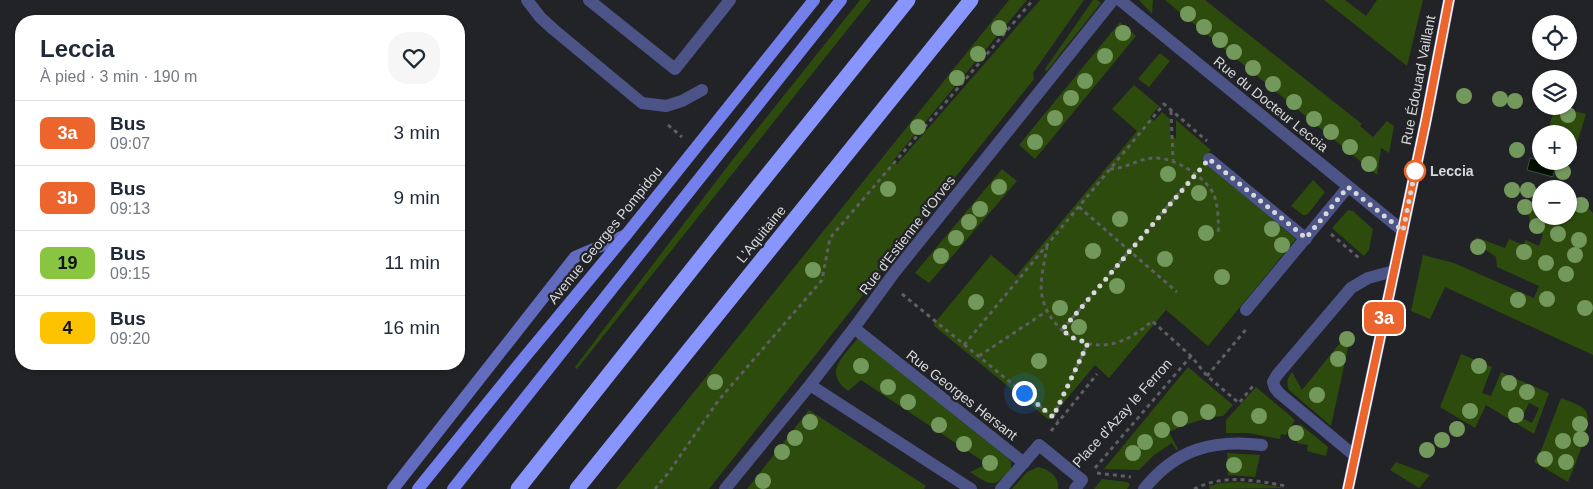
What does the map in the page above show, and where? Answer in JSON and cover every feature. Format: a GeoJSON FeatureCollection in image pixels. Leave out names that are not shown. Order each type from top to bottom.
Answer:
{"type":"FeatureCollection","features":[{"type":"Feature","properties":{"kind":"highway"},"geometry":{"type":"LineString","coordinates":[[518,489],[908,0]]}},
{"type":"Feature","properties":{"kind":"highway","name":"L'Aquitaine"},"geometry":{"type":"LineString","coordinates":[[577,489],[971,0]]}},
{"type":"Feature","properties":{"kind":"main road","name":"Avenue Georges Pompidou"},"geometry":{"type":"LineString","coordinates":[[418,489],[626,235],[814,0]]}},
{"type":"Feature","properties":{"kind":"main road"},"geometry":{"type":"LineString","coordinates":[[453,489],[841,0]]}},
{"type":"Feature","properties":{"kind":"main road","name":"Rue Édouard Vaillant"},"geometry":{"type":"LineString","coordinates":[[1348,489],[1426,120],[1449,0]]}},
{"type":"Feature","properties":{"kind":"main road"},"geometry":{"type":"LineString","coordinates":[[393,489],[575,257],[626,235]]}},
{"type":"Feature","properties":{"kind":"street"},"geometry":{"type":"LineString","coordinates":[[527,0],[540,17],[553,29],[642,103],[666,106],[682,101],[702,90]]}},
{"type":"Feature","properties":{"kind":"street"},"geometry":{"type":"LineString","coordinates":[[589,0],[675,70],[730,0]]}},
{"type":"Feature","properties":{"kind":"street","name":"Rue d'Estienne d'Orves"},"geometry":{"type":"LineString","coordinates":[[725,489],[810,385],[888,282],[1114,0]]}},
{"type":"Feature","properties":{"kind":"street","name":"Rue du Docteur Leccia"},"geometry":{"type":"LineString","coordinates":[[1120,0],[1403,231]]}},
{"type":"Feature","properties":{"kind":"street"},"geometry":{"type":"LineString","coordinates":[[1209,159],[1306,238]]}},
{"type":"Feature","properties":{"kind":"street"},"geometry":{"type":"LineString","coordinates":[[1246,310],[1348,187]]}},
{"type":"Feature","properties":{"kind":"street"},"geometry":{"type":"LineString","coordinates":[[1355,456],[1279,393],[1274,388],[1273,382],[1351,288],[1368,278],[1394,271]]}},
{"type":"Feature","properties":{"kind":"street","name":"Rue Georges Hersant"},"geometry":{"type":"LineString","coordinates":[[854,328],[1024,463]]}},
{"type":"Feature","properties":{"kind":"street"},"geometry":{"type":"LineString","coordinates":[[810,385],[971,489]]}},
{"type":"Feature","properties":{"kind":"street"},"geometry":{"type":"LineString","coordinates":[[1148,484],[1180,458],[1213,444],[1239,442],[1262,445]]}},
{"type":"Feature","properties":{"kind":"street"},"geometry":{"type":"LineString","coordinates":[[1001,489],[1040,445],[1083,480]]}},
{"type":"Feature","properties":{"kind":"path"},"geometry":{"type":"LineString","coordinates":[[655,489],[718,401],[822,280],[830,238],[1033,0]]}},
{"type":"Feature","properties":{"kind":"path"},"geometry":{"type":"LineString","coordinates":[[964,344],[1164,104],[1217,149],[1062,330]]}},
{"type":"Feature","properties":{"kind":"path"},"geometry":{"type":"LineString","coordinates":[[1171,111],[1173,160]]}},
{"type":"Feature","properties":{"kind":"path"},"geometry":{"type":"LineString","coordinates":[[1110,169],[1120,169],[1148,158],[1173,160],[1196,174],[1214,195],[1218,234]]}},
{"type":"Feature","properties":{"kind":"path"},"geometry":{"type":"LineString","coordinates":[[1079,206],[1177,292]]}},
{"type":"Feature","properties":{"kind":"path"},"geometry":{"type":"LineString","coordinates":[[1327,231],[1359,258]]}},
{"type":"Feature","properties":{"kind":"path"},"geometry":{"type":"LineString","coordinates":[[1047,244],[1042,295],[1047,311],[1062,330],[1073,338],[1088,343],[1111,344],[1126,339],[1152,322],[1192,356],[1207,376],[1239,403],[1253,386]]}},
{"type":"Feature","properties":{"kind":"path"},"geometry":{"type":"LineString","coordinates":[[888,282],[1058,421]]}},
{"type":"Feature","properties":{"kind":"path"},"geometry":{"type":"LineString","coordinates":[[979,356],[1047,311]]}},
{"type":"Feature","properties":{"kind":"path"},"geometry":{"type":"LineString","coordinates":[[1207,376],[1249,326]]}},
{"type":"Feature","properties":{"kind":"path"},"geometry":{"type":"LineString","coordinates":[[1053,417],[1088,343]]}},
{"type":"Feature","properties":{"kind":"path","name":"Place d'Azay le Ferron"},"geometry":{"type":"LineString","coordinates":[[1083,480],[1192,356]]}},
{"type":"Feature","properties":{"kind":"path"},"geometry":{"type":"LineString","coordinates":[[1040,445],[1097,374]]}},
{"type":"Feature","properties":{"kind":"path"},"geometry":{"type":"LineString","coordinates":[[1194,489],[1224,479],[1242,479],[1286,486]]}},
{"type":"Feature","properties":{"kind":"path"},"geometry":{"type":"LineString","coordinates":[[1083,480],[1148,484]]}},
{"type":"Feature","properties":{"kind":"path"},"geometry":{"type":"LineString","coordinates":[[1205,484],[1208,489]]}},
{"type":"Feature","properties":{"kind":"green space"},"geometry":{"type":"Polygon","coordinates":[[[860,0],[871,0],[577,369],[575,367],[730,163],[860,0]]]}},
{"type":"Feature","properties":{"kind":"green space"},"geometry":{"type":"Polygon","coordinates":[[[1009,0],[1027,0],[892,162],[897,164],[1040,0],[1084,0],[1033,73],[1034,79],[709,489],[616,489],[1009,0]]]}},
{"type":"Feature","properties":{"kind":"green space"},"geometry":{"type":"Polygon","coordinates":[[[1093,0],[1101,3],[1046,72],[1045,69],[1093,0]]]}},
{"type":"Feature","properties":{"kind":"green space"},"geometry":{"type":"Polygon","coordinates":[[[1139,0],[1153,0],[1152,14],[1139,0]]]}},
{"type":"Feature","properties":{"kind":"green space"},"geometry":{"type":"Polygon","coordinates":[[[1165,0],[1205,0],[1362,124],[1360,126],[1373,137],[1387,121],[1394,126],[1389,153],[1381,148],[1377,175],[1165,0]]]}},
{"type":"Feature","properties":{"kind":"green space"},"geometry":{"type":"Polygon","coordinates":[[[1324,0],[1345,0],[1366,16],[1377,0],[1423,0],[1407,66],[1324,0]]]}},
{"type":"Feature","properties":{"kind":"green space"},"geometry":{"type":"Polygon","coordinates":[[[1120,22],[1136,36],[1035,159],[1019,145],[1120,22]]]}},
{"type":"Feature","properties":{"kind":"green space"},"geometry":{"type":"Polygon","coordinates":[[[1159,54],[1170,61],[1149,87],[1138,79],[1159,54]]]}},
{"type":"Feature","properties":{"kind":"green space"},"geometry":{"type":"Polygon","coordinates":[[[1134,85],[1159,106],[1150,117],[1154,121],[1162,112],[1170,119],[1170,134],[1176,139],[1176,120],[1211,150],[1202,161],[1296,239],[1208,346],[1166,310],[1109,378],[1095,365],[1049,420],[933,325],[991,255],[1016,276],[1137,131],[1112,109],[1134,85]]]}},
{"type":"Feature","properties":{"kind":"green space"},"geometry":{"type":"Polygon","coordinates":[[[1577,112],[1586,114],[1577,143],[1577,125],[1550,125],[1552,115],[1577,115],[1577,112]]]}},
{"type":"Feature","properties":{"kind":"green space"},"geometry":{"type":"Polygon","coordinates":[[[1002,169],[1017,181],[929,283],[915,273],[1002,169]]]}},
{"type":"Feature","properties":{"kind":"green space"},"geometry":{"type":"Polygon","coordinates":[[[1313,180],[1325,192],[1309,213],[1303,215],[1291,206],[1313,180]]]}},
{"type":"Feature","properties":{"kind":"green space"},"geometry":{"type":"Polygon","coordinates":[[[1577,200],[1582,202],[1593,213],[1593,355],[1445,287],[1430,319],[1411,311],[1423,255],[1454,263],[1534,298],[1539,286],[1497,267],[1496,257],[1486,250],[1471,252],[1476,237],[1505,248],[1509,239],[1523,245],[1526,240],[1539,246],[1543,234],[1530,229],[1527,207],[1532,209],[1532,225],[1577,225],[1577,200]]]}},
{"type":"Feature","properties":{"kind":"green space"},"geometry":{"type":"Polygon","coordinates":[[[1348,210],[1353,211],[1373,229],[1369,250],[1364,256],[1332,228],[1348,210]]]}},
{"type":"Feature","properties":{"kind":"green space"},"geometry":{"type":"Polygon","coordinates":[[[1348,333],[1351,334],[1331,426],[1289,390],[1288,381],[1292,372],[1302,390],[1348,333]]]}},
{"type":"Feature","properties":{"kind":"green space"},"geometry":{"type":"Polygon","coordinates":[[[858,338],[1008,458],[1011,462],[1011,469],[996,482],[992,483],[983,480],[970,472],[987,464],[861,380],[848,391],[840,384],[836,371],[842,358],[858,338]]]}},
{"type":"Feature","properties":{"kind":"green space"},"geometry":{"type":"Polygon","coordinates":[[[1461,354],[1492,367],[1482,393],[1491,396],[1501,372],[1549,393],[1534,434],[1486,405],[1475,428],[1440,407],[1461,354]],[[1529,403],[1522,418],[1532,423],[1539,408],[1529,403]]]}},
{"type":"Feature","properties":{"kind":"green space"},"geometry":{"type":"Polygon","coordinates":[[[1188,367],[1233,405],[1223,416],[1207,418],[1169,432],[1178,449],[1176,450],[1172,443],[1154,455],[1139,470],[1104,469],[1188,367]]]}},
{"type":"Feature","properties":{"kind":"green space"},"geometry":{"type":"Polygon","coordinates":[[[1256,387],[1295,420],[1286,435],[1281,434],[1280,439],[1248,433],[1226,433],[1226,420],[1256,387]]]}},
{"type":"Feature","properties":{"kind":"green space"},"geometry":{"type":"Polygon","coordinates":[[[1561,398],[1581,406],[1586,411],[1587,417],[1582,446],[1568,482],[1534,462],[1542,448],[1561,398]]]}},
{"type":"Feature","properties":{"kind":"green space"},"geometry":{"type":"Polygon","coordinates":[[[809,410],[926,486],[924,489],[747,489],[809,410]]]}},
{"type":"Feature","properties":{"kind":"green space"},"geometry":{"type":"Polygon","coordinates":[[[1300,424],[1328,447],[1326,456],[1307,451],[1308,445],[1297,443],[1298,439],[1295,437],[1300,424]]]}},
{"type":"Feature","properties":{"kind":"green space"},"geometry":{"type":"Polygon","coordinates":[[[1227,453],[1260,455],[1255,477],[1228,475],[1227,453]]]}},
{"type":"Feature","properties":{"kind":"green space"},"geometry":{"type":"Polygon","coordinates":[[[1396,462],[1430,475],[1419,488],[1390,470],[1396,462]]]}},
{"type":"Feature","properties":{"kind":"green space"},"geometry":{"type":"Polygon","coordinates":[[[1038,467],[1053,474],[1057,481],[1058,489],[1012,489],[1027,472],[1038,467]]]}},
{"type":"Feature","properties":{"kind":"green space"},"geometry":{"type":"Polygon","coordinates":[[[1102,479],[1130,484],[1127,489],[1094,489],[1102,479]]]}},
{"type":"Feature","properties":{"kind":"green space"},"geometry":{"type":"Polygon","coordinates":[[[1237,482],[1285,488],[1210,489],[1209,486],[1237,482]]]}},
{"type":"Feature","properties":{"kind":"shaded area"},"geometry":{"type":"Polygon","coordinates":[[[1530,158],[1532,158],[1532,170],[1555,170],[1553,177],[1527,170],[1530,158]]]}},
{"type":"Feature","properties":{"kind":"bus line","name":"3a"},"geometry":{"type":"LineString","coordinates":[[1348,489],[1426,120],[1449,0]]}},
{"type":"Feature","properties":{"kind":"place","name":"Leccia"},"geometry":{"type":"Point","coordinates":[1415,171]}},
{"type":"Feature","properties":{"kind":"route"},"geometry":{"type":"LineString","coordinates":[[1024,393],[1053,417],[1088,343],[1073,338],[1062,330],[1209,159],[1306,238],[1348,187],[1403,231],[1415,171]]}}]}
